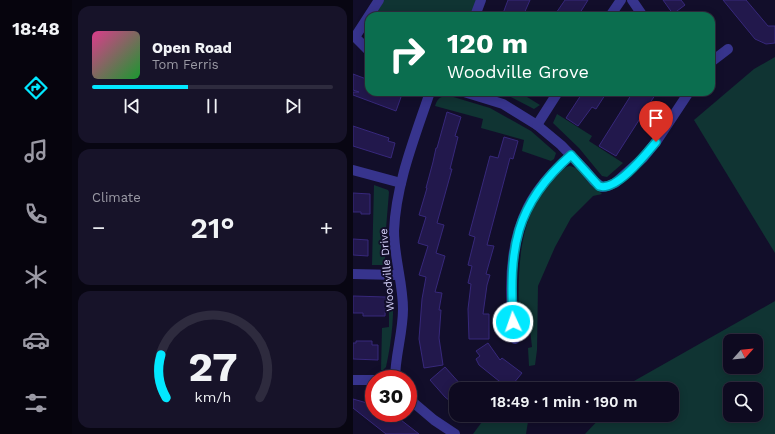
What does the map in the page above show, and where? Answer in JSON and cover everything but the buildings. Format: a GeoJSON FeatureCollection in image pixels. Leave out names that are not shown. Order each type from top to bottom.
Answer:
{"type":"FeatureCollection","features":[{"type":"Feature","properties":{"kind":"street"},"geometry":{"type":"LineString","coordinates":[[371,12],[379,0]]}},
{"type":"Feature","properties":{"kind":"street"},"geometry":{"type":"LineString","coordinates":[[476,12],[481,0]]}},
{"type":"Feature","properties":{"kind":"street"},"geometry":{"type":"LineString","coordinates":[[613,12],[621,0]]}},
{"type":"Feature","properties":{"kind":"street"},"geometry":{"type":"LineString","coordinates":[[632,0],[640,12]]}},
{"type":"Feature","properties":{"kind":"street"},"geometry":{"type":"LineString","coordinates":[[365,20],[354,36],[365,47]]}},
{"type":"Feature","properties":{"kind":"street"},"geometry":{"type":"LineString","coordinates":[[715,59],[728,49]]}},
{"type":"Feature","properties":{"kind":"street","name":"Woodville Drive"},"geometry":{"type":"LineString","coordinates":[[395,370],[403,310],[394,232],[395,218],[401,183],[429,96]]}},
{"type":"Feature","properties":{"kind":"street"},"geometry":{"type":"LineString","coordinates":[[477,96],[503,104],[537,125],[553,137],[599,186],[608,186],[615,183],[643,158],[656,142],[686,96]]}},
{"type":"Feature","properties":{"kind":"street"},"geometry":{"type":"LineString","coordinates":[[537,125],[555,96]]}},
{"type":"Feature","properties":{"kind":"street"},"geometry":{"type":"LineString","coordinates":[[515,339],[512,306],[512,277],[517,237],[522,220],[541,185],[571,155]]}},
{"type":"Feature","properties":{"kind":"street"},"geometry":{"type":"LineString","coordinates":[[353,170],[401,183]]}},
{"type":"Feature","properties":{"kind":"street"},"geometry":{"type":"LineString","coordinates":[[353,274],[398,275]]}},
{"type":"Feature","properties":{"kind":"street"},"geometry":{"type":"LineString","coordinates":[[353,380],[365,380]]}},
{"type":"Feature","properties":{"kind":"street"},"geometry":{"type":"LineString","coordinates":[[417,406],[434,420],[455,434]]}},
{"type":"Feature","properties":{"kind":"green space"},"geometry":{"type":"Polygon","coordinates":[[[384,0],[477,0],[473,12],[376,12],[384,0]]]}},
{"type":"Feature","properties":{"kind":"green space"},"geometry":{"type":"Polygon","coordinates":[[[775,57],[775,253],[694,120],[754,69],[775,57]]]}},
{"type":"Feature","properties":{"kind":"green space"},"geometry":{"type":"Polygon","coordinates":[[[450,96],[490,108],[531,131],[556,153],[554,159],[551,161],[522,151],[524,140],[481,128],[483,119],[435,106],[441,97],[450,96]]]}},
{"type":"Feature","properties":{"kind":"green space"},"geometry":{"type":"Polygon","coordinates":[[[509,96],[525,96],[540,105],[534,109],[509,96]]]}},
{"type":"Feature","properties":{"kind":"green space"},"geometry":{"type":"Polygon","coordinates":[[[557,114],[592,136],[589,141],[623,163],[607,177],[602,176],[579,148],[553,123],[557,114]]]}},
{"type":"Feature","properties":{"kind":"green space"},"geometry":{"type":"Polygon","coordinates":[[[570,166],[576,168],[602,194],[593,196],[571,218],[555,247],[538,286],[537,350],[535,365],[529,366],[528,348],[532,347],[530,329],[525,329],[519,323],[519,285],[522,246],[532,210],[542,193],[561,170],[570,166]]]}},
{"type":"Feature","properties":{"kind":"green space"},"geometry":{"type":"Polygon","coordinates":[[[374,185],[388,190],[389,192],[385,241],[385,265],[372,265],[374,185]]]}},
{"type":"Feature","properties":{"kind":"green space"},"geometry":{"type":"Polygon","coordinates":[[[389,284],[392,284],[393,305],[390,346],[386,367],[381,370],[382,328],[389,327],[389,284]]]}},
{"type":"Feature","properties":{"kind":"green space"},"geometry":{"type":"Polygon","coordinates":[[[775,301],[775,434],[585,434],[596,422],[679,422],[679,382],[633,382],[775,301]]]}},
{"type":"Feature","properties":{"kind":"green space"},"geometry":{"type":"Polygon","coordinates":[[[482,422],[528,422],[526,434],[473,434],[482,422]]]}},
{"type":"Feature","properties":{"kind":"route"},"geometry":{"type":"LineString","coordinates":[[513,322],[512,277],[517,237],[525,212],[541,185],[571,155],[599,186],[608,186],[615,183],[631,170],[656,142]]}}]}
